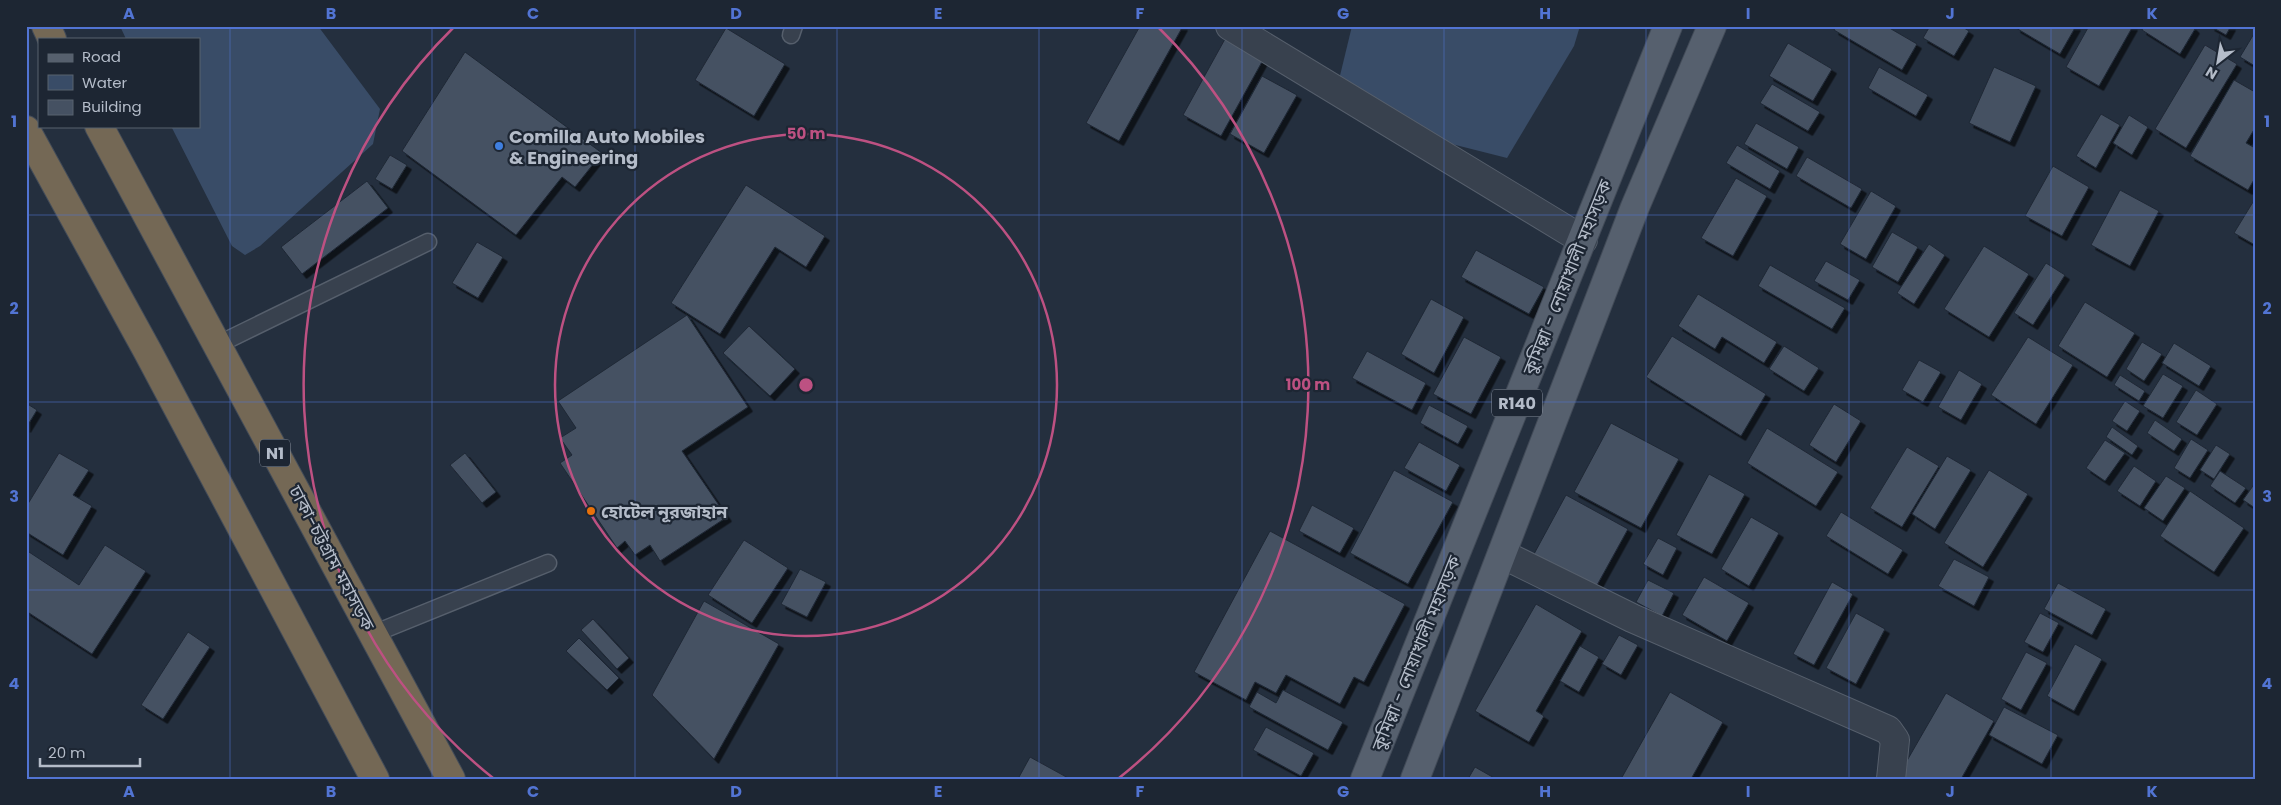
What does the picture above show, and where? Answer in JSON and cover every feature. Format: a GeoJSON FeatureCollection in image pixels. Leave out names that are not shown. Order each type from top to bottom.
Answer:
{"type":"FeatureCollection","features":[{"type":"Feature","properties":{"kind":"highway"},"geometry":{"type":"LineString","coordinates":[[46,26],[52,38]]}},
{"type":"Feature","properties":{"kind":"highway","name":"ঢাকা-চট্টগ্রাম মহাসড়ক"},"geometry":{"type":"LineString","coordinates":[[100,128],[451,779]]}},
{"type":"Feature","properties":{"kind":"highway"},"geometry":{"type":"LineString","coordinates":[[26,130],[144,344],[375,779]]}},
{"type":"Feature","properties":{"kind":"main road","name":"কুমিল্লা - নোয়াখালী মহাসড়ক"},"geometry":{"type":"LineString","coordinates":[[1365,779],[1668,26]]}},
{"type":"Feature","properties":{"kind":"main road","name":"R140"},"geometry":{"type":"LineString","coordinates":[[1415,779],[1635,207],[1712,26]]}},
{"type":"Feature","properties":{"kind":"street"},"geometry":{"type":"LineString","coordinates":[[1230,26],[1583,240]]}},
{"type":"Feature","properties":{"kind":"street"},"geometry":{"type":"LineString","coordinates":[[1502,554],[1632,618],[1888,730],[1895,740],[1891,779]]}},
{"type":"Feature","properties":{"kind":"lane"},"geometry":{"type":"LineString","coordinates":[[217,345],[428,242]]}},
{"type":"Feature","properties":{"kind":"lane"},"geometry":{"type":"LineString","coordinates":[[373,634],[548,563]]}},
{"type":"Feature","properties":{"kind":"water"},"geometry":{"type":"Polygon","coordinates":[[[120,26],[318,26],[380,109],[373,144],[260,246],[245,255],[232,246],[172,128],[200,128],[200,38],[126,38],[120,26]]]}},
{"type":"Feature","properties":{"kind":"water"},"geometry":{"type":"Polygon","coordinates":[[[1352,26],[1580,26],[1574,46],[1507,158],[1424,137],[1337,88],[1352,26]]]}},
{"type":"Feature","properties":{"kind":"building"},"geometry":{"type":"Polygon","coordinates":[[[1140,26],[1183,26],[1119,141],[1086,123],[1140,26]]]}},
{"type":"Feature","properties":{"kind":"building"},"geometry":{"type":"Polygon","coordinates":[[[1836,26],[1886,26],[1917,44],[1902,70],[1834,30],[1836,26]]]}},
{"type":"Feature","properties":{"kind":"building"},"geometry":{"type":"Polygon","coordinates":[[[1930,26],[1961,26],[1969,31],[1954,56],[1923,38],[1930,26]]]}},
{"type":"Feature","properties":{"kind":"building"},"geometry":{"type":"Polygon","coordinates":[[[2017,26],[2076,26],[2060,54],[2016,28],[2017,26]]]}},
{"type":"Feature","properties":{"kind":"building"},"geometry":{"type":"Polygon","coordinates":[[[2089,26],[2133,26],[2099,86],[2066,67],[2089,26]]]}},
{"type":"Feature","properties":{"kind":"building"},"geometry":{"type":"Polygon","coordinates":[[[2144,26],[2192,26],[2195,29],[2180,54],[2142,30],[2144,26]]]}},
{"type":"Feature","properties":{"kind":"building"},"geometry":{"type":"Polygon","coordinates":[[[2210,26],[2231,26],[2226,35],[2210,26]]]}},
{"type":"Feature","properties":{"kind":"building"},"geometry":{"type":"Polygon","coordinates":[[[726,28],[785,64],[754,116],[695,80],[726,28]]]}},
{"type":"Feature","properties":{"kind":"building"},"geometry":{"type":"Polygon","coordinates":[[[2255,32],[2255,66],[2240,57],[2255,32]]]}},
{"type":"Feature","properties":{"kind":"building"},"geometry":{"type":"Polygon","coordinates":[[[1225,39],[1263,60],[1221,136],[1183,115],[1225,39]]]}},
{"type":"Feature","properties":{"kind":"building"},"geometry":{"type":"Polygon","coordinates":[[[1788,43],[1832,69],[1813,101],[1769,76],[1788,43]]]}},
{"type":"Feature","properties":{"kind":"building"},"geometry":{"type":"Polygon","coordinates":[[[2205,45],[2237,64],[2186,148],[2155,129],[2205,45]]]}},
{"type":"Feature","properties":{"kind":"building"},"geometry":{"type":"Polygon","coordinates":[[[465,52],[602,153],[575,187],[562,177],[516,235],[402,151],[465,52]]]}},
{"type":"Feature","properties":{"kind":"building"},"geometry":{"type":"Polygon","coordinates":[[[1879,67],[1928,95],[1916,116],[1868,88],[1879,67]]]}},
{"type":"Feature","properties":{"kind":"building"},"geometry":{"type":"Polygon","coordinates":[[[1994,67],[2036,86],[2010,142],[1969,123],[1994,67]]]}},
{"type":"Feature","properties":{"kind":"building"},"geometry":{"type":"Polygon","coordinates":[[[1262,76],[1297,95],[1264,153],[1230,134],[1262,76]]]}},
{"type":"Feature","properties":{"kind":"building"},"geometry":{"type":"Polygon","coordinates":[[[2234,80],[2255,92],[2255,128],[2246,143],[2255,148],[2255,178],[2248,190],[2190,156],[2234,80]]]}},
{"type":"Feature","properties":{"kind":"building"},"geometry":{"type":"Polygon","coordinates":[[[1772,84],[1820,112],[1808,131],[1760,103],[1772,84]]]}},
{"type":"Feature","properties":{"kind":"building"},"geometry":{"type":"Polygon","coordinates":[[[2101,114],[2120,125],[2096,168],[2076,156],[2101,114]]]}},
{"type":"Feature","properties":{"kind":"building"},"geometry":{"type":"Polygon","coordinates":[[[2129,115],[2148,127],[2132,155],[2113,143],[2129,115]]]}},
{"type":"Feature","properties":{"kind":"building"},"geometry":{"type":"Polygon","coordinates":[[[1756,123],[1799,147],[1787,169],[1744,144],[1756,123]]]}},
{"type":"Feature","properties":{"kind":"building"},"geometry":{"type":"Polygon","coordinates":[[[1737,145],[1780,171],[1770,189],[1726,163],[1737,145]]]}},
{"type":"Feature","properties":{"kind":"building"},"geometry":{"type":"Polygon","coordinates":[[[390,155],[407,165],[392,189],[375,179],[390,155]]]}},
{"type":"Feature","properties":{"kind":"building"},"geometry":{"type":"Polygon","coordinates":[[[1807,157],[1862,189],[1851,208],[1796,176],[1807,157]]]}},
{"type":"Feature","properties":{"kind":"building"},"geometry":{"type":"Polygon","coordinates":[[[2053,166],[2089,187],[2062,236],[2025,216],[2053,166]]]}},
{"type":"Feature","properties":{"kind":"building"},"geometry":{"type":"Polygon","coordinates":[[[1736,178],[1767,196],[1733,256],[1701,238],[1736,178]]]}},
{"type":"Feature","properties":{"kind":"building"},"geometry":{"type":"Polygon","coordinates":[[[367,181],[388,208],[302,274],[281,247],[367,181]]]}},
{"type":"Feature","properties":{"kind":"building"},"geometry":{"type":"Polygon","coordinates":[[[746,185],[825,236],[806,267],[775,247],[720,334],[671,303],[746,185]]]}},
{"type":"Feature","properties":{"kind":"building"},"geometry":{"type":"Polygon","coordinates":[[[2120,190],[2159,211],[2130,266],[2091,245],[2120,190]]]}},
{"type":"Feature","properties":{"kind":"building"},"geometry":{"type":"Polygon","coordinates":[[[1871,191],[1896,206],[1866,259],[1840,244],[1871,191]]]}},
{"type":"Feature","properties":{"kind":"building"},"geometry":{"type":"Polygon","coordinates":[[[2253,202],[2255,203],[2255,245],[2234,233],[2253,202]]]}},
{"type":"Feature","properties":{"kind":"building"},"geometry":{"type":"Polygon","coordinates":[[[1892,232],[1918,247],[1898,282],[1872,267],[1892,232]]]}},
{"type":"Feature","properties":{"kind":"building"},"geometry":{"type":"Polygon","coordinates":[[[477,242],[503,257],[478,298],[452,283],[477,242]]]}},
{"type":"Feature","properties":{"kind":"building"},"geometry":{"type":"Polygon","coordinates":[[[1929,244],[1945,255],[1914,304],[1897,293],[1929,244]]]}},
{"type":"Feature","properties":{"kind":"building"},"geometry":{"type":"Polygon","coordinates":[[[1984,246],[2029,274],[1989,337],[1944,309],[1984,246]]]}},
{"type":"Feature","properties":{"kind":"building"},"geometry":{"type":"Polygon","coordinates":[[[1476,250],[1544,287],[1529,314],[1461,277],[1476,250]]]}},
{"type":"Feature","properties":{"kind":"building"},"geometry":{"type":"Polygon","coordinates":[[[1826,261],[1860,280],[1848,300],[1814,281],[1826,261]]]}},
{"type":"Feature","properties":{"kind":"building"},"geometry":{"type":"Polygon","coordinates":[[[2046,263],[2065,275],[2033,325],[2014,313],[2046,263]]]}},
{"type":"Feature","properties":{"kind":"building"},"geometry":{"type":"Polygon","coordinates":[[[1770,265],[1845,308],[1832,329],[1758,286],[1770,265]]]}},
{"type":"Feature","properties":{"kind":"building"},"geometry":{"type":"Polygon","coordinates":[[[1698,294],[1777,342],[1764,363],[1722,337],[1715,349],[1678,326],[1698,294]]]}},
{"type":"Feature","properties":{"kind":"building"},"geometry":{"type":"Polygon","coordinates":[[[1431,299],[1464,317],[1434,373],[1401,354],[1431,299]]]}},
{"type":"Feature","properties":{"kind":"building"},"geometry":{"type":"Polygon","coordinates":[[[2085,302],[2135,333],[2107,377],[2058,346],[2085,302]]]}},
{"type":"Feature","properties":{"kind":"building"},"geometry":{"type":"Polygon","coordinates":[[[687,315],[748,407],[682,451],[727,517],[660,561],[650,545],[635,555],[625,541],[617,548],[560,463],[572,455],[560,438],[576,428],[558,401],[687,315]]]}},
{"type":"Feature","properties":{"kind":"building"},"geometry":{"type":"Polygon","coordinates":[[[749,326],[795,369],[770,396],[723,353],[749,326]]]}},
{"type":"Feature","properties":{"kind":"building"},"geometry":{"type":"Polygon","coordinates":[[[1672,336],[1766,394],[1741,436],[1646,377],[1672,336]]]}},
{"type":"Feature","properties":{"kind":"building"},"geometry":{"type":"Polygon","coordinates":[[[1464,337],[1501,357],[1471,414],[1433,394],[1464,337]]]}},
{"type":"Feature","properties":{"kind":"building"},"geometry":{"type":"Polygon","coordinates":[[[2028,337],[2073,365],[2036,424],[1991,395],[2028,337]]]}},
{"type":"Feature","properties":{"kind":"building"},"geometry":{"type":"Polygon","coordinates":[[[2142,342],[2162,354],[2144,381],[2126,369],[2142,342]]]}},
{"type":"Feature","properties":{"kind":"building"},"geometry":{"type":"Polygon","coordinates":[[[2174,343],[2211,366],[2199,386],[2162,363],[2174,343]]]}},
{"type":"Feature","properties":{"kind":"building"},"geometry":{"type":"Polygon","coordinates":[[[1784,346],[1819,368],[1804,391],[1769,369],[1784,346]]]}},
{"type":"Feature","properties":{"kind":"building"},"geometry":{"type":"Polygon","coordinates":[[[1367,351],[1426,383],[1412,410],[1352,378],[1367,351]]]}},
{"type":"Feature","properties":{"kind":"building"},"geometry":{"type":"Polygon","coordinates":[[[1919,360],[1941,372],[1923,402],[1902,390],[1919,360]]]}},
{"type":"Feature","properties":{"kind":"building"},"geometry":{"type":"Polygon","coordinates":[[[1959,370],[1982,384],[1961,420],[1938,407],[1959,370]]]}},
{"type":"Feature","properties":{"kind":"building"},"geometry":{"type":"Polygon","coordinates":[[[2163,374],[2183,386],[2163,418],[2143,406],[2163,374]]]}},
{"type":"Feature","properties":{"kind":"building"},"geometry":{"type":"Polygon","coordinates":[[[2120,375],[2145,391],[2139,401],[2114,385],[2120,375]]]}},
{"type":"Feature","properties":{"kind":"building"},"geometry":{"type":"Polygon","coordinates":[[[2196,390],[2217,404],[2197,435],[2176,422],[2196,390]]]}},
{"type":"Feature","properties":{"kind":"building"},"geometry":{"type":"Polygon","coordinates":[[[2125,401],[2140,411],[2127,431],[2112,421],[2125,401]]]}},
{"type":"Feature","properties":{"kind":"building"},"geometry":{"type":"Polygon","coordinates":[[[26,403],[37,410],[26,428],[26,403]]]}},
{"type":"Feature","properties":{"kind":"building"},"geometry":{"type":"Polygon","coordinates":[[[1834,404],[1861,421],[1836,462],[1809,445],[1834,404]]]}},
{"type":"Feature","properties":{"kind":"building"},"geometry":{"type":"Polygon","coordinates":[[[1429,405],[1468,426],[1458,444],[1420,423],[1429,405]]]}},
{"type":"Feature","properties":{"kind":"building"},"geometry":{"type":"Polygon","coordinates":[[[2155,420],[2182,439],[2174,451],[2147,433],[2155,420]]]}},
{"type":"Feature","properties":{"kind":"building"},"geometry":{"type":"Polygon","coordinates":[[[1611,423],[1679,459],[1641,528],[1574,492],[1611,423]]]}},
{"type":"Feature","properties":{"kind":"building"},"geometry":{"type":"Polygon","coordinates":[[[2112,427],[2138,446],[2132,455],[2106,437],[2112,427]]]}},
{"type":"Feature","properties":{"kind":"building"},"geometry":{"type":"Polygon","coordinates":[[[1767,428],[1838,472],[1816,506],[1747,463],[1767,428]]]}},
{"type":"Feature","properties":{"kind":"building"},"geometry":{"type":"Polygon","coordinates":[[[2191,439],[2208,450],[2190,478],[2174,468],[2191,439]]]}},
{"type":"Feature","properties":{"kind":"building"},"geometry":{"type":"Polygon","coordinates":[[[2105,440],[2125,453],[2105,481],[2086,468],[2105,440]]]}},
{"type":"Feature","properties":{"kind":"building"},"geometry":{"type":"Polygon","coordinates":[[[1419,442],[1460,465],[1446,491],[1404,468],[1419,442]]]}},
{"type":"Feature","properties":{"kind":"building"},"geometry":{"type":"Polygon","coordinates":[[[2216,445],[2230,454],[2214,479],[2200,470],[2216,445]]]}},
{"type":"Feature","properties":{"kind":"building"},"geometry":{"type":"Polygon","coordinates":[[[1907,447],[1939,466],[1902,527],[1870,508],[1907,447]]]}},
{"type":"Feature","properties":{"kind":"building"},"geometry":{"type":"Polygon","coordinates":[[[59,453],[89,470],[73,495],[92,506],[63,555],[26,532],[26,507],[59,453]]]}},
{"type":"Feature","properties":{"kind":"building"},"geometry":{"type":"Polygon","coordinates":[[[465,453],[496,492],[482,503],[450,465],[465,453]]]}},
{"type":"Feature","properties":{"kind":"building"},"geometry":{"type":"Polygon","coordinates":[[[1947,456],[1971,470],[1935,529],[1912,514],[1947,456]]]}},
{"type":"Feature","properties":{"kind":"building"},"geometry":{"type":"Polygon","coordinates":[[[2134,466],[2156,481],[2140,506],[2117,491],[2134,466]]]}},
{"type":"Feature","properties":{"kind":"building"},"geometry":{"type":"Polygon","coordinates":[[[1394,470],[1453,502],[1408,584],[1350,553],[1394,470]]]}},
{"type":"Feature","properties":{"kind":"building"},"geometry":{"type":"Polygon","coordinates":[[[1989,470],[2028,494],[1983,567],[1944,543],[1989,470]]]}},
{"type":"Feature","properties":{"kind":"building"},"geometry":{"type":"Polygon","coordinates":[[[2220,471],[2246,488],[2235,503],[2210,486],[2220,471]]]}},
{"type":"Feature","properties":{"kind":"building"},"geometry":{"type":"Polygon","coordinates":[[[1709,474],[1745,494],[1712,554],[1676,535],[1709,474]]]}},
{"type":"Feature","properties":{"kind":"building"},"geometry":{"type":"Polygon","coordinates":[[[2166,476],[2185,488],[2163,521],[2144,508],[2166,476]]]}},
{"type":"Feature","properties":{"kind":"building"},"geometry":{"type":"Polygon","coordinates":[[[2255,483],[2255,508],[2243,500],[2255,483]]]}},
{"type":"Feature","properties":{"kind":"building"},"geometry":{"type":"Polygon","coordinates":[[[2190,491],[2244,528],[2214,572],[2160,536],[2190,491]]]}},
{"type":"Feature","properties":{"kind":"building"},"geometry":{"type":"Polygon","coordinates":[[[1566,495],[1628,529],[1596,587],[1534,554],[1566,495]]]}},
{"type":"Feature","properties":{"kind":"building"},"geometry":{"type":"Polygon","coordinates":[[[1312,505],[1354,528],[1340,553],[1299,531],[1312,505]]]}},
{"type":"Feature","properties":{"kind":"building"},"geometry":{"type":"Polygon","coordinates":[[[1841,512],[1903,550],[1888,574],[1826,536],[1841,512]]]}},
{"type":"Feature","properties":{"kind":"building"},"geometry":{"type":"Polygon","coordinates":[[[1751,517],[1779,533],[1749,586],[1721,569],[1751,517]]]}},
{"type":"Feature","properties":{"kind":"building"},"geometry":{"type":"Polygon","coordinates":[[[1270,531],[1405,604],[1364,682],[1354,677],[1340,704],[1286,675],[1276,693],[1255,682],[1246,700],[1194,672],[1270,531]]]}},
{"type":"Feature","properties":{"kind":"building"},"geometry":{"type":"Polygon","coordinates":[[[1658,538],[1677,548],[1663,575],[1643,564],[1658,538]]]}},
{"type":"Feature","properties":{"kind":"building"},"geometry":{"type":"Polygon","coordinates":[[[744,540],[788,568],[752,623],[708,595],[744,540]]]}},
{"type":"Feature","properties":{"kind":"building"},"geometry":{"type":"Polygon","coordinates":[[[105,545],[146,571],[92,654],[26,611],[26,550],[79,585],[105,545]]]}},
{"type":"Feature","properties":{"kind":"building"},"geometry":{"type":"Polygon","coordinates":[[[1954,559],[1989,577],[1974,606],[1938,586],[1954,559]]]}},
{"type":"Feature","properties":{"kind":"building"},"geometry":{"type":"Polygon","coordinates":[[[800,569],[826,582],[807,617],[781,604],[800,569]]]}},
{"type":"Feature","properties":{"kind":"building"},"geometry":{"type":"Polygon","coordinates":[[[1704,577],[1749,603],[1727,641],[1682,615],[1704,577]]]}},
{"type":"Feature","properties":{"kind":"building"},"geometry":{"type":"Polygon","coordinates":[[[1648,580],[1674,593],[1662,616],[1636,602],[1648,580]]]}},
{"type":"Feature","properties":{"kind":"building"},"geometry":{"type":"Polygon","coordinates":[[[1832,582],[1853,594],[1814,665],[1793,654],[1832,582]]]}},
{"type":"Feature","properties":{"kind":"building"},"geometry":{"type":"Polygon","coordinates":[[[2058,583],[2106,609],[2092,635],[2044,609],[2058,583]]]}},
{"type":"Feature","properties":{"kind":"building"},"geometry":{"type":"Polygon","coordinates":[[[704,601],[779,644],[714,759],[652,695],[704,601]]]}},
{"type":"Feature","properties":{"kind":"building"},"geometry":{"type":"Polygon","coordinates":[[[1536,604],[1582,631],[1536,711],[1544,716],[1529,742],[1475,711],[1536,604]]]}},
{"type":"Feature","properties":{"kind":"building"},"geometry":{"type":"Polygon","coordinates":[[[1856,613],[1885,629],[1856,684],[1826,668],[1856,613]]]}},
{"type":"Feature","properties":{"kind":"building"},"geometry":{"type":"Polygon","coordinates":[[[2040,613],[2059,623],[2043,652],[2024,642],[2040,613]]]}},
{"type":"Feature","properties":{"kind":"building"},"geometry":{"type":"Polygon","coordinates":[[[593,619],[629,658],[617,669],[581,630],[593,619]]]}},
{"type":"Feature","properties":{"kind":"building"},"geometry":{"type":"Polygon","coordinates":[[[188,632],[210,647],[163,719],[141,705],[188,632]]]}},
{"type":"Feature","properties":{"kind":"building"},"geometry":{"type":"Polygon","coordinates":[[[1619,635],[1638,645],[1621,675],[1602,664],[1619,635]]]}},
{"type":"Feature","properties":{"kind":"building"},"geometry":{"type":"Polygon","coordinates":[[[579,638],[619,678],[607,690],[566,651],[579,638]]]}},
{"type":"Feature","properties":{"kind":"building"},"geometry":{"type":"Polygon","coordinates":[[[2075,644],[2102,659],[2074,711],[2047,696],[2075,644]]]}},
{"type":"Feature","properties":{"kind":"building"},"geometry":{"type":"Polygon","coordinates":[[[1580,646],[1599,657],[1579,692],[1560,681],[1580,646]]]}},
{"type":"Feature","properties":{"kind":"building"},"geometry":{"type":"Polygon","coordinates":[[[2026,652],[2047,663],[2021,710],[2001,699],[2026,652]]]}},
{"type":"Feature","properties":{"kind":"building"},"geometry":{"type":"Polygon","coordinates":[[[1283,690],[1343,722],[1328,750],[1249,707],[1257,692],[1276,703],[1283,690]]]}},
{"type":"Feature","properties":{"kind":"building"},"geometry":{"type":"Polygon","coordinates":[[[1670,692],[1723,722],[1691,779],[1621,779],[1670,692]]]}},
{"type":"Feature","properties":{"kind":"building"},"geometry":{"type":"Polygon","coordinates":[[[1946,693],[1994,721],[1961,779],[1897,778],[1946,693]]]}},
{"type":"Feature","properties":{"kind":"building"},"geometry":{"type":"Polygon","coordinates":[[[2004,707],[2058,735],[2042,764],[1989,735],[2004,707]]]}},
{"type":"Feature","properties":{"kind":"building"},"geometry":{"type":"Polygon","coordinates":[[[1266,727],[1314,753],[1301,776],[1253,750],[1266,727]]]}},
{"type":"Feature","properties":{"kind":"building"},"geometry":{"type":"Polygon","coordinates":[[[1030,757],[1070,779],[1018,779],[1030,757]]]}},
{"type":"Feature","properties":{"kind":"building"},"geometry":{"type":"Polygon","coordinates":[[[1475,767],[1496,779],[1468,779],[1475,767]]]}},
{"type":"Feature","properties":{"kind":"place","name":"Comilla Auto Mobiles & Engineering"},"geometry":{"type":"Point","coordinates":[499,146]}},
{"type":"Feature","properties":{"kind":"place","name":"হোটেল নূরজাহান"},"geometry":{"type":"Point","coordinates":[591,511]}}]}
